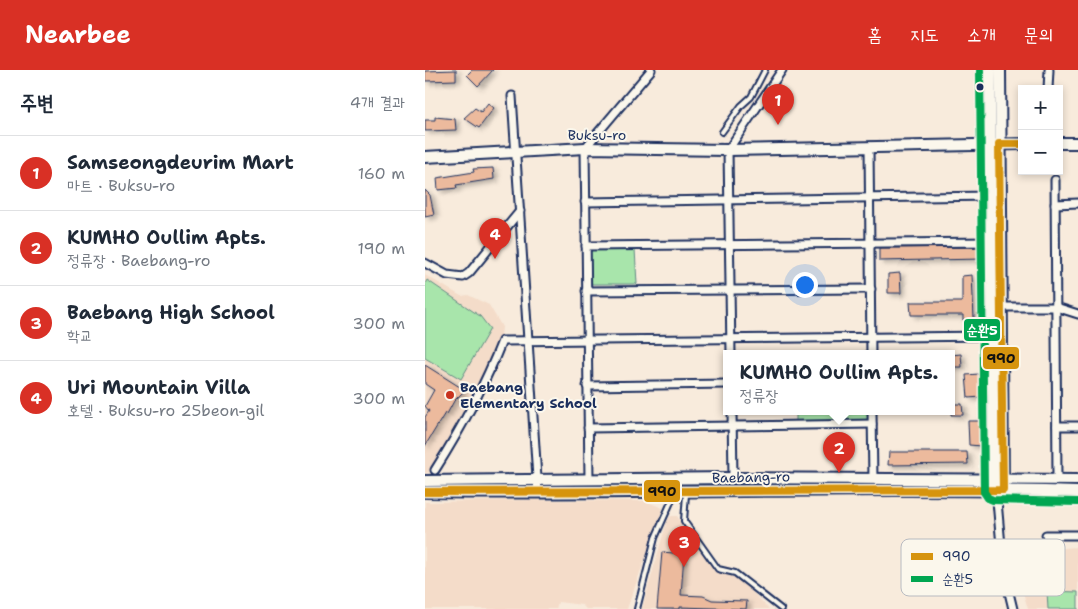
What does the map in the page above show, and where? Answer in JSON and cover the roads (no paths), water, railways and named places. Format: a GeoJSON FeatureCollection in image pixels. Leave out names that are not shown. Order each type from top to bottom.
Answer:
{"type":"FeatureCollection","features":[{"type":"Feature","properties":{"kind":"street"},"geometry":{"type":"LineString","coordinates":[[589,479],[585,148],[651,70]]}},
{"type":"Feature","properties":{"kind":"street"},"geometry":{"type":"LineString","coordinates":[[731,350],[728,150],[782,70]]}},
{"type":"Feature","properties":{"kind":"street"},"geometry":{"type":"LineString","coordinates":[[990,70],[995,144],[1001,307],[998,486]]}},
{"type":"Feature","properties":{"kind":"street"},"geometry":{"type":"LineString","coordinates":[[1000,70],[991,196],[993,336],[1001,539]]}},
{"type":"Feature","properties":{"kind":"street"},"geometry":{"type":"LineString","coordinates":[[1049,70],[1049,85]]}},
{"type":"Feature","properties":{"kind":"street"},"geometry":{"type":"LineString","coordinates":[[512,96],[537,494]]}},
{"type":"Feature","properties":{"kind":"street"},"geometry":{"type":"LineString","coordinates":[[1063,143],[1078,142]]}},
{"type":"Feature","properties":{"kind":"street","name":"Buksu-ro"},"geometry":{"type":"LineString","coordinates":[[425,157],[585,148],[728,150],[1018,144]]}},
{"type":"Feature","properties":{"kind":"street"},"geometry":{"type":"LineString","coordinates":[[869,147],[871,350]]}},
{"type":"Feature","properties":{"kind":"street"},"geometry":{"type":"LineString","coordinates":[[1055,180],[1057,479]]}},
{"type":"Feature","properties":{"kind":"street"},"geometry":{"type":"LineString","coordinates":[[585,202],[991,196]]}},
{"type":"Feature","properties":{"kind":"street"},"geometry":{"type":"LineString","coordinates":[[1055,204],[1078,203]]}},
{"type":"Feature","properties":{"kind":"street"},"geometry":{"type":"LineString","coordinates":[[425,263],[447,275],[463,277],[469,273],[520,211]]}},
{"type":"Feature","properties":{"kind":"street"},"geometry":{"type":"LineString","coordinates":[[586,246],[992,242]]}},
{"type":"Feature","properties":{"kind":"street"},"geometry":{"type":"LineString","coordinates":[[586,291],[871,289]]}},
{"type":"Feature","properties":{"kind":"street"},"geometry":{"type":"LineString","coordinates":[[1001,307],[1056,307],[1078,314]]}},
{"type":"Feature","properties":{"kind":"street"},"geometry":{"type":"LineString","coordinates":[[435,470],[461,429],[490,372],[502,341],[993,336]]}},
{"type":"Feature","properties":{"kind":"street"},"geometry":{"type":"LineString","coordinates":[[587,386],[723,384]]}},
{"type":"Feature","properties":{"kind":"street"},"geometry":{"type":"LineString","coordinates":[[732,415],[733,478]]}},
{"type":"Feature","properties":{"kind":"street"},"geometry":{"type":"LineString","coordinates":[[872,415],[873,479]]}},
{"type":"Feature","properties":{"kind":"street"},"geometry":{"type":"LineString","coordinates":[[588,428],[872,424]]}},
{"type":"Feature","properties":{"kind":"street"},"geometry":{"type":"LineString","coordinates":[[1057,426],[1078,426]]}},
{"type":"Feature","properties":{"kind":"street","name":"Baebang-ro"},"geometry":{"type":"LineString","coordinates":[[425,481],[733,478],[873,479],[1078,492]]}},
{"type":"Feature","properties":{"kind":"street","name":"Baebang-ro"},"geometry":{"type":"LineString","coordinates":[[425,492],[537,494],[869,489],[998,486],[1057,479],[1078,480]]}},
{"type":"Feature","properties":{"kind":"street"},"geometry":{"type":"LineString","coordinates":[[1046,535],[1078,535]]}},
{"type":"Feature","properties":{"kind":"street"},"geometry":{"type":"LineString","coordinates":[[1010,596],[1013,609]]}},
{"type":"Feature","properties":{"kind":"lane"},"geometry":{"type":"LineString","coordinates":[[722,132],[741,106],[751,97],[765,70]]}},
{"type":"Feature","properties":{"kind":"lane"},"geometry":{"type":"LineString","coordinates":[[637,609],[655,538],[669,505],[681,492]]}},
{"type":"Feature","properties":{"kind":"lane"},"geometry":{"type":"LineString","coordinates":[[681,492],[684,521],[718,569],[735,573],[781,609]]}},
{"type":"Feature","properties":{"kind":"place","name":"Samseongdeurim Mart"},"geometry":{"type":"Point","coordinates":[778,125]}},
{"type":"Feature","properties":{"kind":"place","name":"Uri Mountain Villa"},"geometry":{"type":"Point","coordinates":[495,259]}},
{"type":"Feature","properties":{"kind":"place","name":"Baebang Elementary School"},"geometry":{"type":"Point","coordinates":[450,395]}},
{"type":"Feature","properties":{"kind":"place","name":"KUMHO Oullim Apts."},"geometry":{"type":"Point","coordinates":[839,473]}},
{"type":"Feature","properties":{"kind":"place","name":"Baebang High School"},"geometry":{"type":"Point","coordinates":[684,567]}}]}
